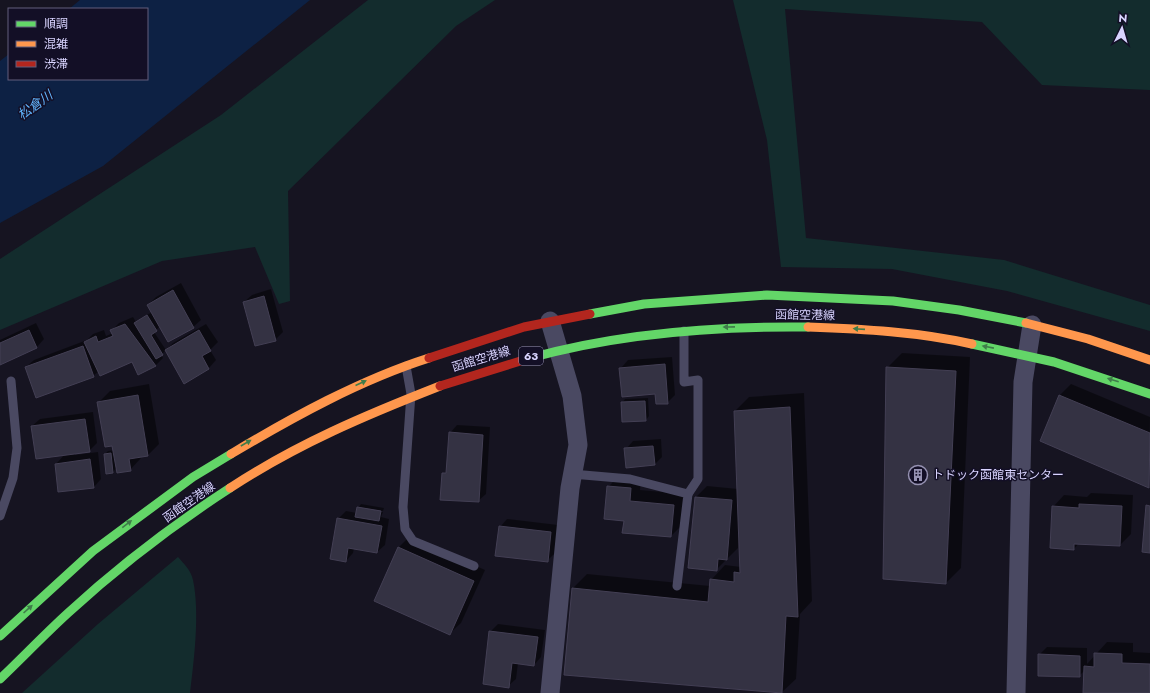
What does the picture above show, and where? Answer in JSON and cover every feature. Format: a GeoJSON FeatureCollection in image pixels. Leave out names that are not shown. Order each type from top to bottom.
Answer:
{"type":"FeatureCollection","features":[{"type":"Feature","properties":{"kind":"main road","name":"函館空港線"},"geometry":{"type":"LineString","coordinates":[[0,636],[66,574],[104,542],[181,484],[274,427],[359,384],[406,364],[502,333],[550,320],[684,299],[779,294],[829,295],[934,305],[1087,338],[1150,360]]}},
{"type":"Feature","properties":{"kind":"main road","name":"函館空港線"},"geometry":{"type":"LineString","coordinates":[[0,679],[69,612],[152,543],[229,489],[274,460],[318,437],[411,394],[486,368],[557,350],[622,338],[684,330],[773,326],[850,329],[901,333],[952,340],[1027,354],[1119,382],[1150,394]]}},
{"type":"Feature","properties":{"kind":"street"},"geometry":{"type":"LineString","coordinates":[[550,320],[557,350],[572,396],[578,445],[572,474],[550,693]]}},
{"type":"Feature","properties":{"kind":"street"},"geometry":{"type":"LineString","coordinates":[[1016,693],[1023,382],[1032,325]]}},
{"type":"Feature","properties":{"kind":"lane"},"geometry":{"type":"LineString","coordinates":[[678,586],[688,494],[698,479],[698,380],[684,382],[684,330]]}},
{"type":"Feature","properties":{"kind":"lane"},"geometry":{"type":"LineString","coordinates":[[406,364],[411,394],[402,507],[405,529],[413,541],[474,566]]}},
{"type":"Feature","properties":{"kind":"lane"},"geometry":{"type":"LineString","coordinates":[[0,516],[13,478],[17,448],[11,382]]}},
{"type":"Feature","properties":{"kind":"lane"},"geometry":{"type":"LineString","coordinates":[[572,474],[630,479],[688,494]]}},
{"type":"Feature","properties":{"kind":"green space"},"geometry":{"type":"Polygon","coordinates":[[[368,0],[495,0],[456,26],[288,191],[290,301],[279,304],[255,247],[162,261],[0,330],[0,259],[221,115],[368,0]]]}},
{"type":"Feature","properties":{"kind":"green space"},"geometry":{"type":"Polygon","coordinates":[[[733,0],[1150,0],[1150,90],[1042,85],[982,22],[785,9],[806,238],[1004,260],[1150,305],[1150,331],[1007,291],[892,269],[781,267],[767,140],[733,0]]]}},
{"type":"Feature","properties":{"kind":"green space"},"geometry":{"type":"Polygon","coordinates":[[[178,557],[191,573],[195,593],[196,636],[190,693],[22,693],[98,624],[178,557]]]}},
{"type":"Feature","properties":{"kind":"water","name":"松倉川"},"geometry":{"type":"Polygon","coordinates":[[[80,0],[310,0],[103,166],[0,223],[0,61],[8,55],[8,80],[148,80],[148,8],[70,8],[80,0]]]}},
{"type":"Feature","properties":{"kind":"building"},"geometry":{"type":"Polygon","coordinates":[[[173,290],[194,328],[168,342],[147,305],[173,290]]]}},
{"type":"Feature","properties":{"kind":"building"},"geometry":{"type":"Polygon","coordinates":[[[264,296],[276,341],[255,346],[243,302],[264,296]]]}},
{"type":"Feature","properties":{"kind":"building"},"geometry":{"type":"Polygon","coordinates":[[[147,315],[157,331],[151,335],[163,355],[156,359],[134,323],[147,315]]]}},
{"type":"Feature","properties":{"kind":"building"},"geometry":{"type":"Polygon","coordinates":[[[125,324],[156,366],[138,375],[132,362],[100,376],[84,342],[96,336],[98,342],[113,336],[110,330],[125,324]]]}},
{"type":"Feature","properties":{"kind":"building"},"geometry":{"type":"Polygon","coordinates":[[[29,330],[37,348],[0,365],[0,343],[29,330]]]}},
{"type":"Feature","properties":{"kind":"building"},"geometry":{"type":"Polygon","coordinates":[[[199,330],[211,351],[202,356],[209,369],[184,384],[165,350],[199,330]]]}},
{"type":"Feature","properties":{"kind":"building"},"geometry":{"type":"Polygon","coordinates":[[[83,346],[94,377],[36,398],[25,367],[83,346]]]}},
{"type":"Feature","properties":{"kind":"building"},"geometry":{"type":"Polygon","coordinates":[[[665,364],[668,404],[656,404],[655,394],[622,397],[619,368],[665,364]]]}},
{"type":"Feature","properties":{"kind":"building","name":"トドック函館東センター"},"geometry":{"type":"Polygon","coordinates":[[[886,367],[956,371],[946,584],[883,579],[886,367]]]}},
{"type":"Feature","properties":{"kind":"building"},"geometry":{"type":"Polygon","coordinates":[[[138,395],[148,456],[129,459],[131,471],[117,473],[112,446],[105,447],[97,402],[138,395]]]}},
{"type":"Feature","properties":{"kind":"building"},"geometry":{"type":"Polygon","coordinates":[[[1059,395],[1150,433],[1149,488],[1040,441],[1059,395]]]}},
{"type":"Feature","properties":{"kind":"building"},"geometry":{"type":"Polygon","coordinates":[[[645,401],[646,421],[622,422],[621,402],[645,401]]]}},
{"type":"Feature","properties":{"kind":"building"},"geometry":{"type":"Polygon","coordinates":[[[790,407],[798,617],[786,616],[782,693],[564,675],[572,588],[708,602],[710,579],[734,582],[734,572],[740,573],[734,411],[790,407]]]}},
{"type":"Feature","properties":{"kind":"building"},"geometry":{"type":"Polygon","coordinates":[[[85,419],[90,452],[36,459],[31,426],[85,419]]]}},
{"type":"Feature","properties":{"kind":"building"},"geometry":{"type":"Polygon","coordinates":[[[449,432],[483,435],[479,502],[440,500],[442,473],[446,473],[449,432]]]}},
{"type":"Feature","properties":{"kind":"building"},"geometry":{"type":"Polygon","coordinates":[[[653,446],[655,465],[626,468],[624,448],[653,446]]]}},
{"type":"Feature","properties":{"kind":"building"},"geometry":{"type":"Polygon","coordinates":[[[111,453],[113,473],[106,474],[104,454],[111,453]]]}},
{"type":"Feature","properties":{"kind":"building"},"geometry":{"type":"Polygon","coordinates":[[[90,459],[94,488],[58,492],[55,464],[90,459]]]}},
{"type":"Feature","properties":{"kind":"building"},"geometry":{"type":"Polygon","coordinates":[[[607,486],[631,488],[630,501],[674,505],[671,537],[622,533],[624,521],[604,519],[607,486]]]}},
{"type":"Feature","properties":{"kind":"building"},"geometry":{"type":"Polygon","coordinates":[[[695,497],[732,500],[727,560],[718,559],[717,571],[688,568],[695,497]]]}},
{"type":"Feature","properties":{"kind":"building"},"geometry":{"type":"Polygon","coordinates":[[[1079,504],[1122,506],[1120,546],[1074,544],[1074,550],[1050,548],[1052,506],[1079,508],[1079,504]]]}},
{"type":"Feature","properties":{"kind":"building"},"geometry":{"type":"Polygon","coordinates":[[[1146,505],[1150,506],[1150,553],[1142,552],[1146,505]]]}},
{"type":"Feature","properties":{"kind":"building"},"geometry":{"type":"Polygon","coordinates":[[[357,507],[381,511],[379,521],[355,517],[357,507]]]}},
{"type":"Feature","properties":{"kind":"building"},"geometry":{"type":"Polygon","coordinates":[[[337,518],[382,526],[377,553],[348,548],[346,562],[330,559],[337,518]]]}},
{"type":"Feature","properties":{"kind":"building"},"geometry":{"type":"Polygon","coordinates":[[[499,526],[551,532],[548,562],[495,556],[499,526]]]}},
{"type":"Feature","properties":{"kind":"building"},"geometry":{"type":"Polygon","coordinates":[[[398,547],[474,581],[450,635],[374,601],[398,547]]]}},
{"type":"Feature","properties":{"kind":"building"},"geometry":{"type":"Polygon","coordinates":[[[489,631],[538,637],[534,666],[512,663],[509,688],[483,684],[489,631]]]}},
{"type":"Feature","properties":{"kind":"building"},"geometry":{"type":"Polygon","coordinates":[[[1094,653],[1122,654],[1122,663],[1150,664],[1150,693],[1083,693],[1084,666],[1094,667],[1094,653]]]}},
{"type":"Feature","properties":{"kind":"building"},"geometry":{"type":"Polygon","coordinates":[[[1038,654],[1080,656],[1080,677],[1038,676],[1038,654]]]}},
{"type":"Feature","properties":{"kind":"traffic: fast"},"geometry":{"type":"LineString","coordinates":[[590,314],[644,304],[767,295],[893,301],[959,310],[1026,323]]}},
{"type":"Feature","properties":{"kind":"traffic: fast"},"geometry":{"type":"LineString","coordinates":[[530,358],[598,342],[668,333],[738,328],[808,327]]}},
{"type":"Feature","properties":{"kind":"traffic: fast"},"geometry":{"type":"LineString","coordinates":[[972,344],[1054,362],[1150,394]]}},
{"type":"Feature","properties":{"kind":"traffic: fast"},"geometry":{"type":"LineString","coordinates":[[0,636],[93,551],[193,477],[231,454]]}},
{"type":"Feature","properties":{"kind":"traffic: fast"},"geometry":{"type":"LineString","coordinates":[[0,679],[59,621],[106,579],[167,532],[230,488]]}},
{"type":"Feature","properties":{"kind":"traffic: slow"},"geometry":{"type":"LineString","coordinates":[[1026,323],[1088,339],[1150,360]]}},
{"type":"Feature","properties":{"kind":"traffic: slow"},"geometry":{"type":"LineString","coordinates":[[808,327],[870,330],[911,334],[972,344]]}},
{"type":"Feature","properties":{"kind":"traffic: slow"},"geometry":{"type":"LineString","coordinates":[[231,454],[278,426],[327,400],[378,377],[429,358]]}},
{"type":"Feature","properties":{"kind":"traffic: slow"},"geometry":{"type":"LineString","coordinates":[[230,488],[255,472],[332,431],[440,386]]}},
{"type":"Feature","properties":{"kind":"traffic: jam"},"geometry":{"type":"LineString","coordinates":[[429,358],[524,327],[590,314]]}},
{"type":"Feature","properties":{"kind":"traffic: jam"},"geometry":{"type":"LineString","coordinates":[[440,386],[530,358]]}},
{"type":"Feature","properties":{"kind":"place","name":"トドック函館東センター"},"geometry":{"type":"Point","coordinates":[918,475]}}]}
